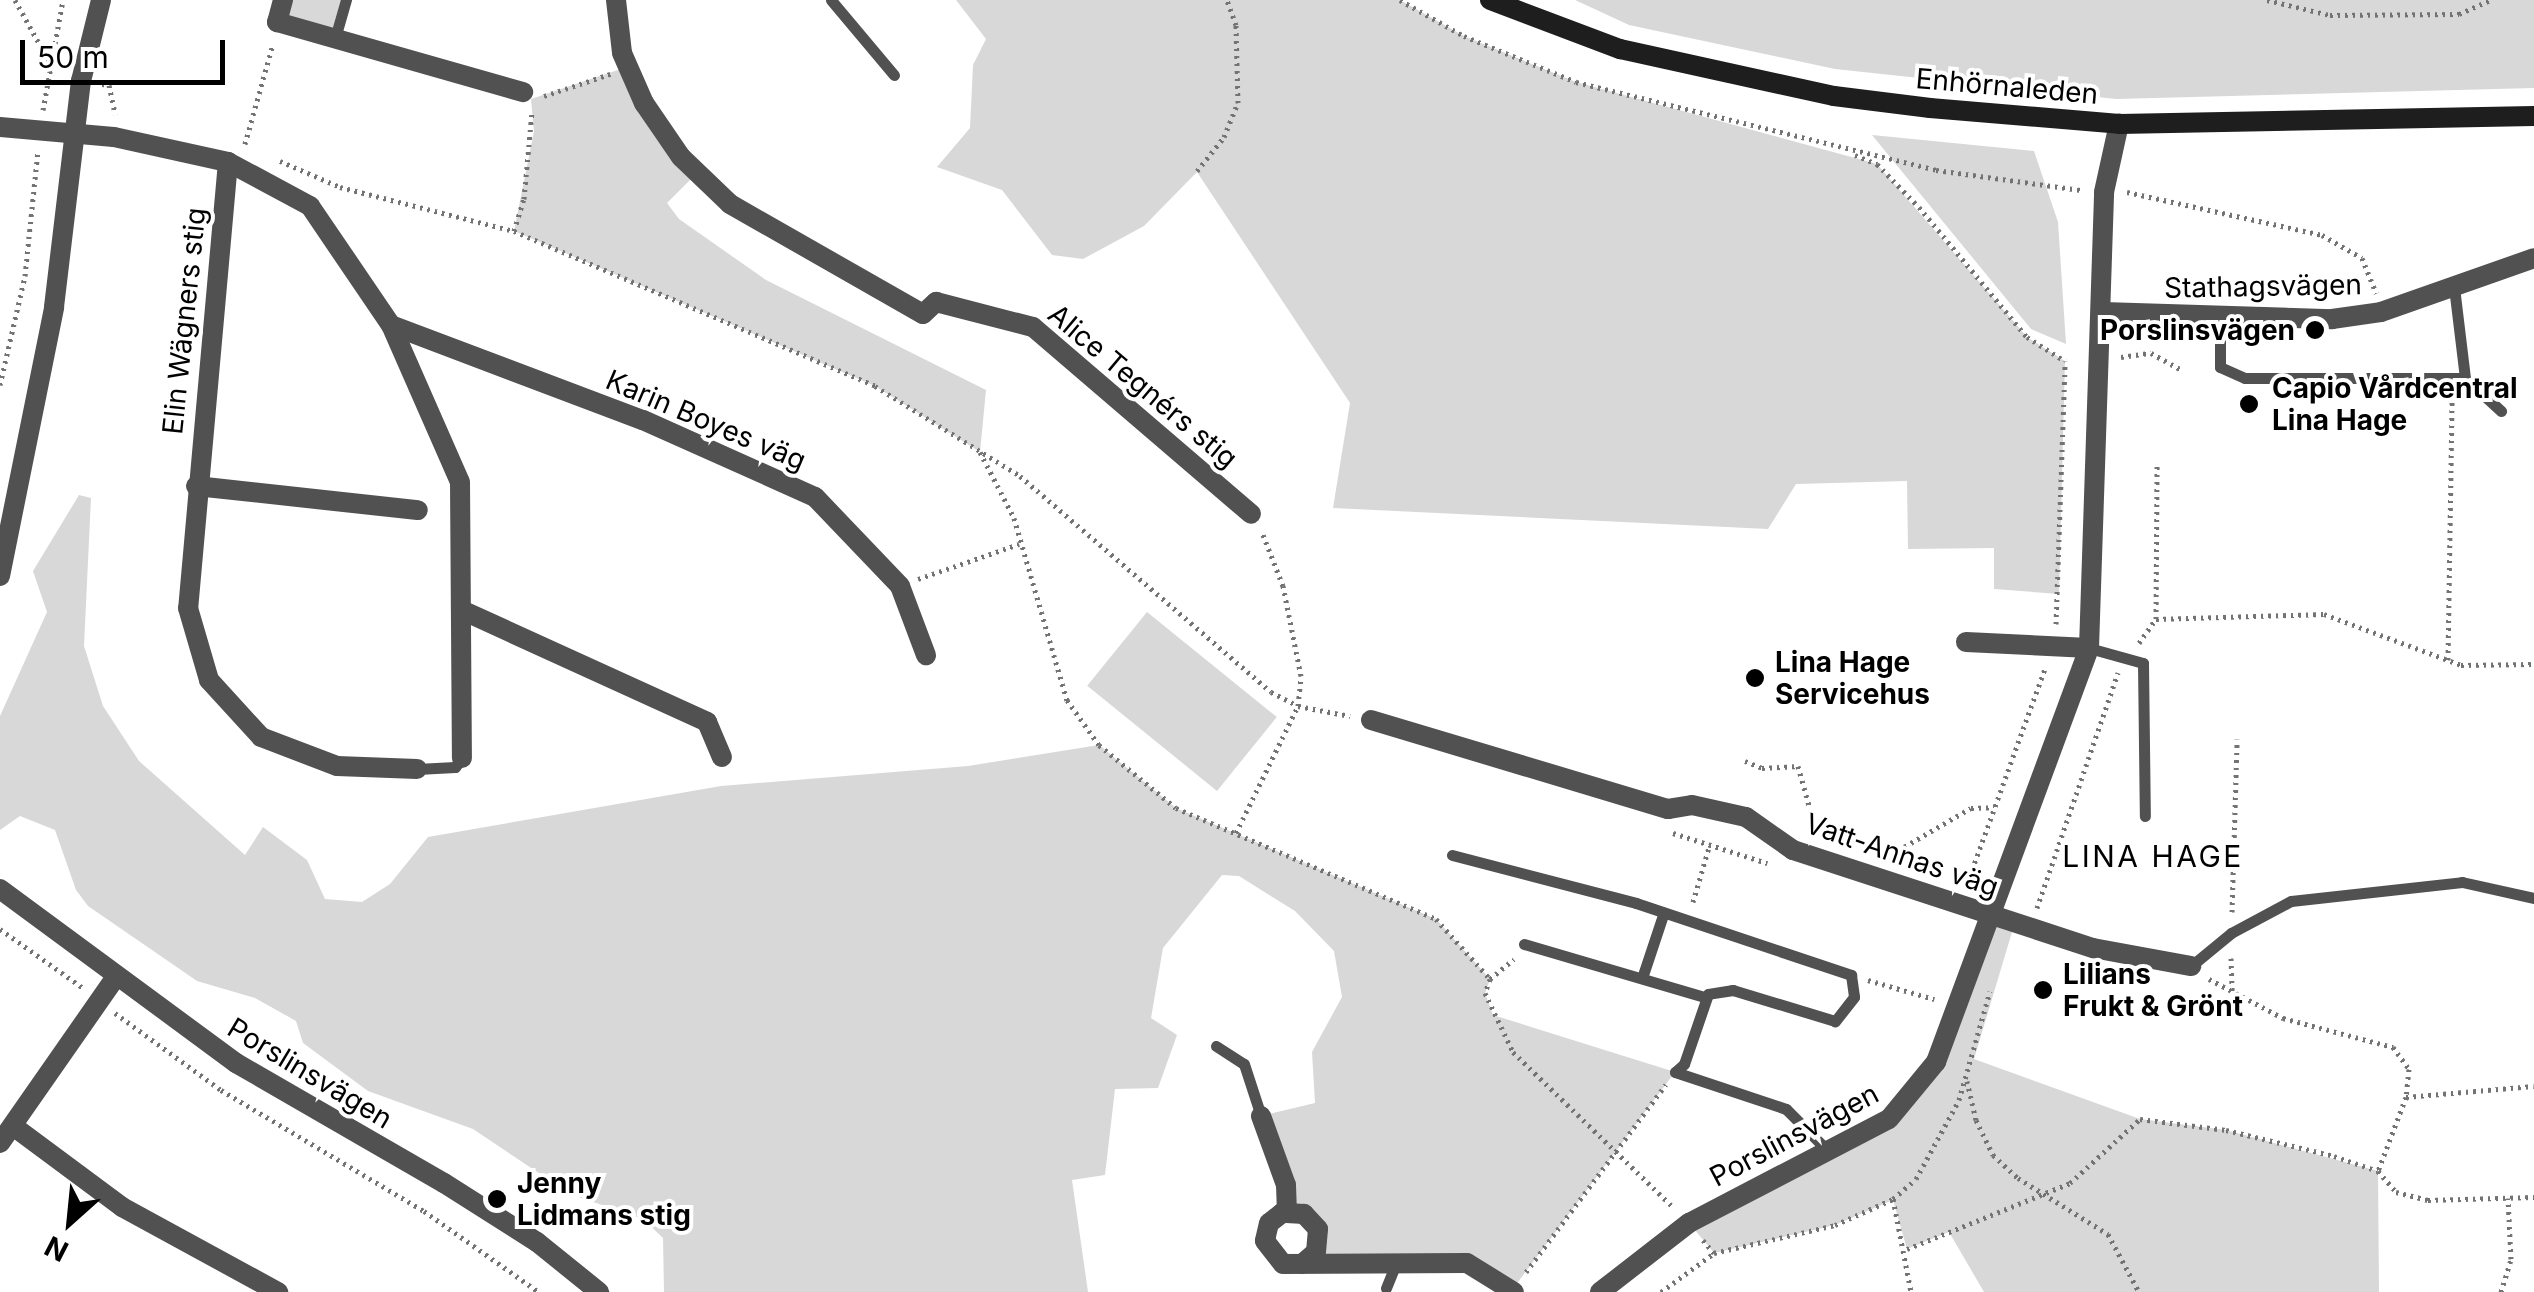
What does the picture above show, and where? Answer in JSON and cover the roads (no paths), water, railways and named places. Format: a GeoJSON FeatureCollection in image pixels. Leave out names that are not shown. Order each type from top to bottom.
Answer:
{"type":"FeatureCollection","features":[{"type":"Feature","properties":{"kind":"street"},"geometry":{"type":"LineString","coordinates":[[0,576],[54,307],[74,134],[101,0]]}},
{"type":"Feature","properties":{"kind":"street"},"geometry":{"type":"LineString","coordinates":[[283,0],[277,22],[533,94]]}},
{"type":"Feature","properties":{"kind":"street","name":"Alice Tegnérs stig"},"geometry":{"type":"LineString","coordinates":[[616,0],[622,53],[644,103],[681,157],[730,204],[922,314],[936,302],[1033,327],[1251,514]]}},
{"type":"Feature","properties":{"kind":"street","name":"Enhörnaleden"},"geometry":{"type":"LineString","coordinates":[[1490,0],[1620,50],[1834,96],[2119,124],[2534,116]]}},
{"type":"Feature","properties":{"kind":"street","name":"Porslinsvägen"},"geometry":{"type":"LineString","coordinates":[[1600,1292],[1689,1224],[1829,1152],[1903,1107],[1936,1062],[1986,912],[2089,648],[2104,192],[2119,124]]}},
{"type":"Feature","properties":{"kind":"street"},"geometry":{"type":"LineString","coordinates":[[0,127],[236,156],[310,206],[391,325],[460,482],[466,612],[462,758]]}},
{"type":"Feature","properties":{"kind":"street","name":"Elin Wägners stig"},"geometry":{"type":"LineString","coordinates":[[236,156],[196,486],[188,608],[208,680],[261,737],[337,766],[417,770]]}},
{"type":"Feature","properties":{"kind":"street","name":"Stathagsvägen"},"geometry":{"type":"LineString","coordinates":[[2103,312],[2220,319],[2381,312],[2534,258]]}},
{"type":"Feature","properties":{"kind":"street","name":"Karin Boyes väg"},"geometry":{"type":"LineString","coordinates":[[391,325],[644,420],[815,497],[900,586],[926,655]]}},
{"type":"Feature","properties":{"kind":"street"},"geometry":{"type":"LineString","coordinates":[[196,486],[418,510]]}},
{"type":"Feature","properties":{"kind":"street"},"geometry":{"type":"LineString","coordinates":[[466,612],[707,722],[722,757]]}},
{"type":"Feature","properties":{"kind":"street"},"geometry":{"type":"LineString","coordinates":[[1966,642],[2054,643],[2089,648]]}},
{"type":"Feature","properties":{"kind":"street","name":"Vatt-Annas väg"},"geometry":{"type":"LineString","coordinates":[[1371,720],[1668,809],[1692,805],[1746,817],[1793,850],[2093,948],[2191,966]]}},
{"type":"Feature","properties":{"kind":"street","name":"Porslinsvägen"},"geometry":{"type":"LineString","coordinates":[[0,889],[116,978],[250,1072],[537,1242],[599,1292]]}},
{"type":"Feature","properties":{"kind":"street"},"geometry":{"type":"LineString","coordinates":[[0,1143],[116,978]]}},
{"type":"Feature","properties":{"kind":"street"},"geometry":{"type":"LineString","coordinates":[[1261,1116],[1286,1186],[1287,1211]]}},
{"type":"Feature","properties":{"kind":"street"},"geometry":{"type":"LineString","coordinates":[[13,1126],[122,1208],[278,1292]]}},
{"type":"Feature","properties":{"kind":"street"},"geometry":{"type":"LineString","coordinates":[[1302,1264],[1316,1252],[1318,1230],[1304,1214],[1287,1211],[1269,1224],[1266,1248],[1284,1264],[1347,1268],[1397,1261],[1468,1263],[1513,1291]]}},
{"type":"Feature","properties":{"kind":"lane"},"geometry":{"type":"LineString","coordinates":[[336,38],[346,0]]}},
{"type":"Feature","properties":{"kind":"lane"},"geometry":{"type":"LineString","coordinates":[[831,0],[894,74]]}},
{"type":"Feature","properties":{"kind":"lane"},"geometry":{"type":"LineString","coordinates":[[2454,288],[2459,379]]}},
{"type":"Feature","properties":{"kind":"lane"},"geometry":{"type":"LineString","coordinates":[[2220,319],[2220,367],[2244,378],[2459,379],[2501,411]]}},
{"type":"Feature","properties":{"kind":"lane"},"geometry":{"type":"LineString","coordinates":[[2089,648],[2143,663],[2144,816]]}},
{"type":"Feature","properties":{"kind":"lane"},"geometry":{"type":"LineString","coordinates":[[417,770],[455,767],[462,758]]}},
{"type":"Feature","properties":{"kind":"lane"},"geometry":{"type":"LineString","coordinates":[[1452,855],[1530,872],[1851,974],[1854,997],[1835,1021],[1733,990],[1704,997],[1524,944]]}},
{"type":"Feature","properties":{"kind":"lane"},"geometry":{"type":"LineString","coordinates":[[2191,966],[2231,933],[2291,901],[2462,882],[2534,898]]}},
{"type":"Feature","properties":{"kind":"lane"},"geometry":{"type":"LineString","coordinates":[[1642,978],[1662,915]]}},
{"type":"Feature","properties":{"kind":"lane"},"geometry":{"type":"LineString","coordinates":[[1704,997],[1684,1064],[1675,1072],[1786,1109],[1829,1152]]}},
{"type":"Feature","properties":{"kind":"lane"},"geometry":{"type":"LineString","coordinates":[[1216,1046],[1244,1064],[1261,1116]]}},
{"type":"Feature","properties":{"kind":"lane"},"geometry":{"type":"LineString","coordinates":[[1386,1288],[1397,1261]]}},
{"type":"Feature","properties":{"kind":"place","name":"Porslinsvägen"},"geometry":{"type":"Point","coordinates":[2315,330]}},
{"type":"Feature","properties":{"kind":"place","name":"Capio Vårdcentral Lina Hage"},"geometry":{"type":"Point","coordinates":[2249,404]}},
{"type":"Feature","properties":{"kind":"place","name":"Lina Hage Servicehus"},"geometry":{"type":"Point","coordinates":[1755,678]}},
{"type":"Feature","properties":{"kind":"place","name":"Lilians Frukt & Grönt"},"geometry":{"type":"Point","coordinates":[2043,990]}},
{"type":"Feature","properties":{"kind":"place","name":"Jenny Lidmans stig"},"geometry":{"type":"Point","coordinates":[497,1199]}},
{"type":"Feature","properties":{"kind":"district","name":"LINA HAGE"},"geometry":{"type":"Point","coordinates":[2153,856]}}]}
